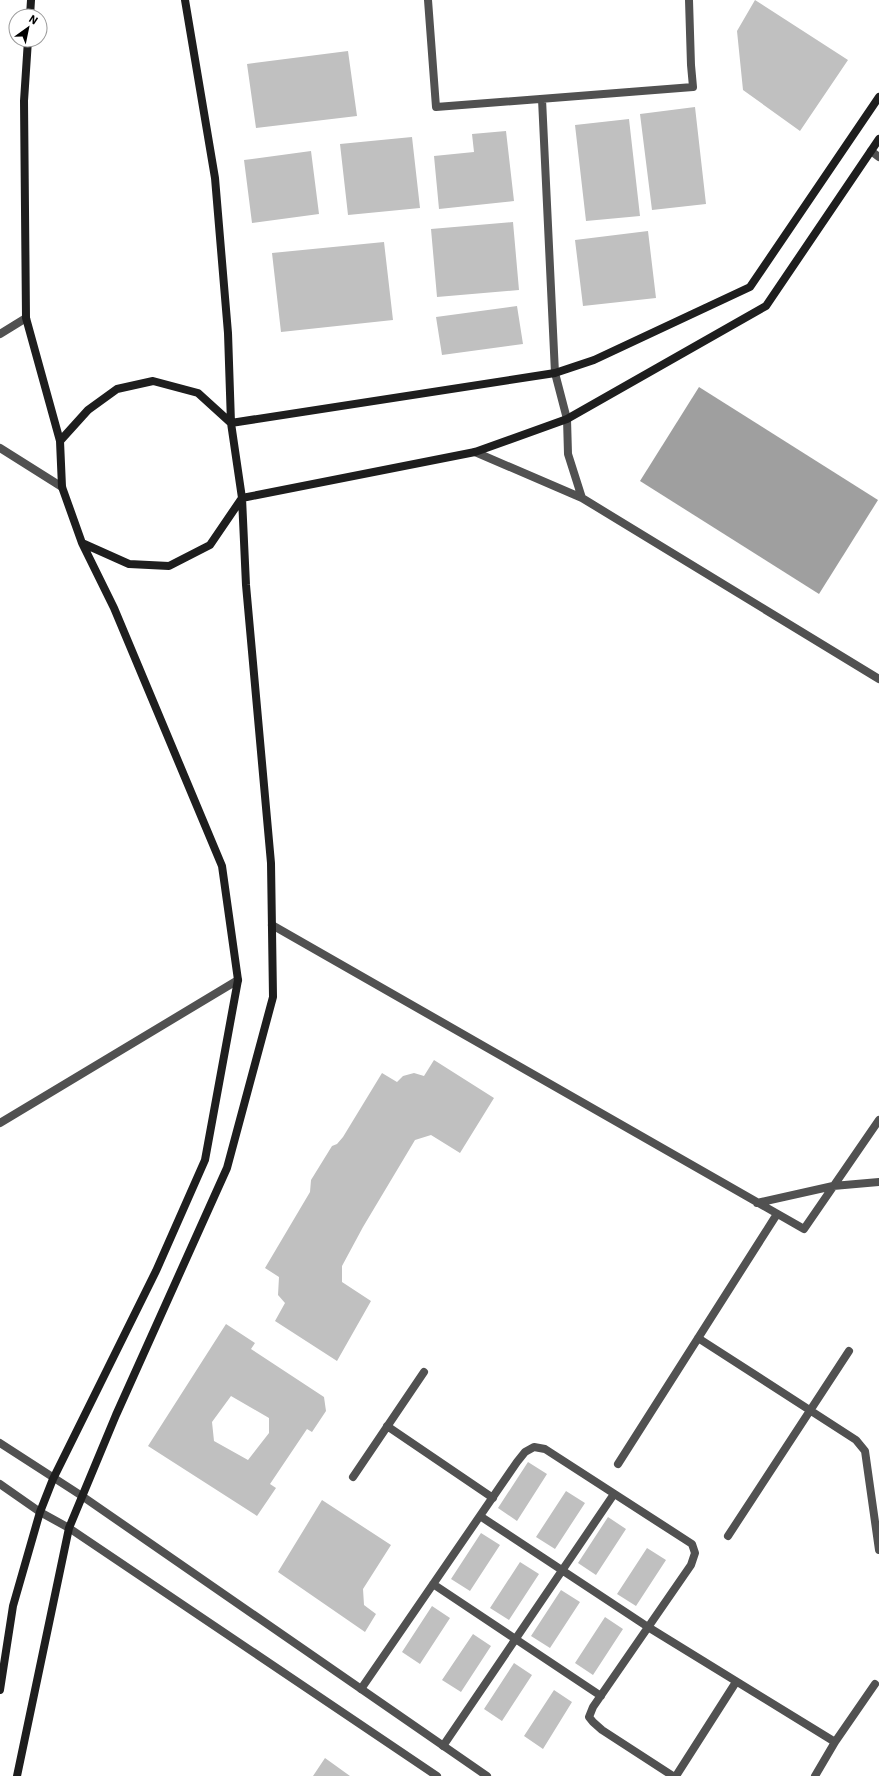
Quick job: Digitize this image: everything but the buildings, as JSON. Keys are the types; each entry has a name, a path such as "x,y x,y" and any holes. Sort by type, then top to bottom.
{"main road":[{"path":"17,1776 69,1528 116,1415 227,1168 273,997 271,863 246,585 242,498 232,423 228,334 215,178 185,0"},
{"path":"0,1690 12,1606 40,1512 53,1479 156,1271 205,1160 238,980 222,866 114,608 82,543 62,487 60,442 26,318 24,101 27,48"},
{"path":"232,423 555,373 594,360 750,287 879,97"},
{"path":"82,543 129,564 169,566 210,545 242,498 475,452 567,419 766,306 879,139"},
{"path":"60,442 88,410 117,389 153,381 198,393 232,423"}],"street":[{"path":"428,0 436,107 693,87 689,0"},
{"path":"542,99 555,373 567,419 568,454 582,498"},
{"path":"871,151 879,157"},
{"path":"0,334 26,318"},
{"path":"0,448 62,487"},
{"path":"475,452 582,498 879,679"},
{"path":"272,925 804,1229 879,1120"},
{"path":"0,1123 238,980"},
{"path":"757,1203 833,1186 879,1182"},
{"path":"618,1464 777,1214"},
{"path":"698,1338 856,1440 865,1451 879,1550"},
{"path":"728,1536 849,1351"},
{"path":"353,1477 424,1372"},
{"path":"387,1426 492,1498"},
{"path":"0,1443 53,1479 82,1496 487,1776"},
{"path":"361,1689 517,1462 525,1452 534,1447 545,1449 692,1544 695,1554 692,1565 593,1707 589,1716 593,1722 674,1776 736,1682"},
{"path":"0,1484 40,1512 69,1528 437,1776"},
{"path":"443,1746 614,1494"},
{"path":"480,1516 648,1627 835,1742"},
{"path":"434,1584 600,1696"},
{"path":"815,1776 835,1742 875,1684"}],"shaded area":[{"path":"699,387 878,500 819,594 640,481"}]}
